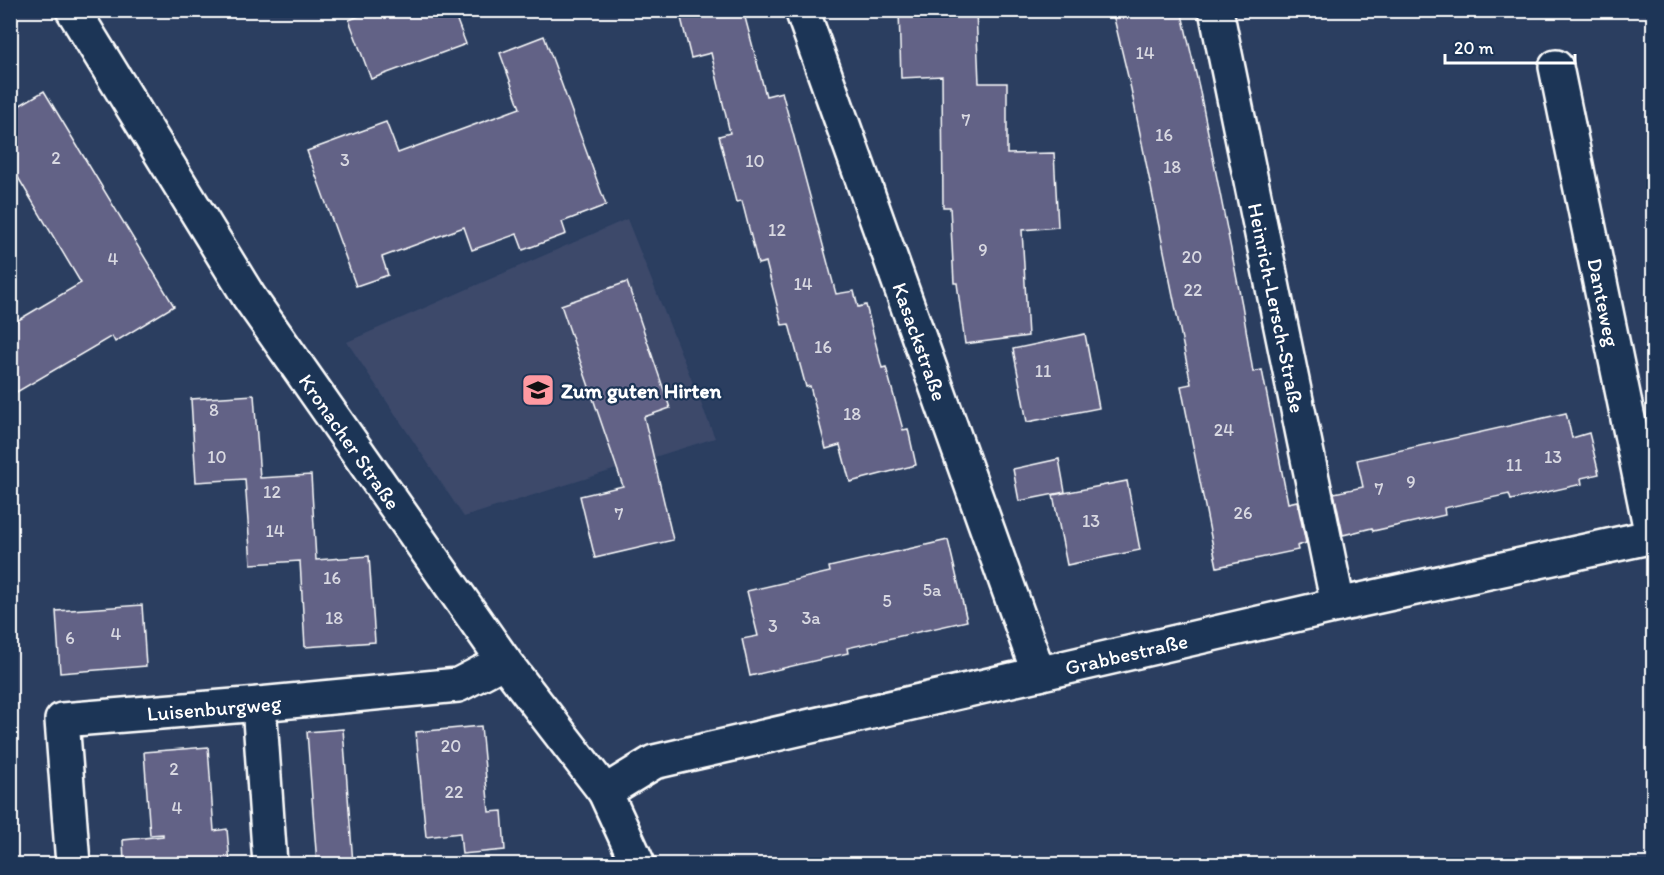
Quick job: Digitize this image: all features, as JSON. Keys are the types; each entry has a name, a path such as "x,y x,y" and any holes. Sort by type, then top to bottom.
{"street":[{"name":"Kronacher Straße","path":"74,10 249,297 504,661 605,792 638,864"},
{"name":"Kasackstraße","path":"802,10 1039,674"},
{"name":"Heinrich-Lersch-Straße","path":"1216,10 1338,605"},
{"name":"Danteweg","path":"1556,67 1653,536"},
{"name":"Grabbestraße","path":"605,792 654,762 1338,605 1653,536"},
{"name":"Luisenburgweg","path":"73,864 62,720 458,685 504,661"},
{"path":"259,704 270,864"}],"shaded area":[{"name":"Zum guten Hirten","path":"627,219 715,438 464,517 347,342"}],"building":[{"path":"375,10 453,10 466,44 371,79 349,20"},
{"path":"679,10 743,10 766,96 782,92 836,294 854,291 858,307 866,305 882,368 886,367 903,430 908,429 916,465 850,482 840,445 826,449 810,386 806,387 789,324 782,325 766,262 758,264 742,201 736,202 719,136 730,133 711,53 691,58"},
{"path":"899,10 976,10 979,83 1007,83 1007,154 1054,153 1058,227 1022,230 1028,336 965,344 957,283 954,283 950,207 943,207 942,76 901,78"},
{"path":"1112,10 1181,10 1199,87 1253,372 1262,370 1288,503 1297,501 1306,543 1297,546 1298,550 1217,567 1181,386 1191,384 1131,89"},
{"path":"544,36 606,205 562,222 566,234 523,250 517,234 472,250 464,227 382,257 388,275 356,286 307,151 386,122 398,153 520,108 500,53"},
{"path":"44,91 174,306 115,342 112,336 10,396 10,325 81,283 10,164 10,111"},
{"path":"627,282 670,408 644,417 673,540 595,558 580,496 623,486 561,305"},
{"path":"1085,334 1099,408 1027,422 1013,349"},
{"path":"254,395 260,478 311,475 316,560 369,556 375,642 305,647 300,561 251,564 245,479 196,482 191,399"},
{"path":"1566,413 1572,438 1589,433 1599,474 1581,478 1582,484 1511,500 1509,494 1444,508 1445,515 1373,531 1372,528 1343,535 1334,493 1363,487 1357,460"},
{"path":"1059,459 1065,492 1019,501 1013,469"},
{"path":"1127,481 1140,550 1067,565 1053,495"},
{"path":"948,540 967,621 847,648 848,653 750,676 742,639 758,636 747,591 830,572 829,567"},
{"path":"142,605 146,666 60,673 56,611"},
{"path":"481,726 489,812 502,811 505,850 462,854 460,833 426,837 416,732"},
{"path":"343,729 353,864 317,864 307,732"},
{"path":"208,747 214,831 227,829 230,864 124,864 123,840 163,836 163,834 150,835 144,752"}],"place":[{"name":"Zum guten Hirten","path":"538,390"}]}
